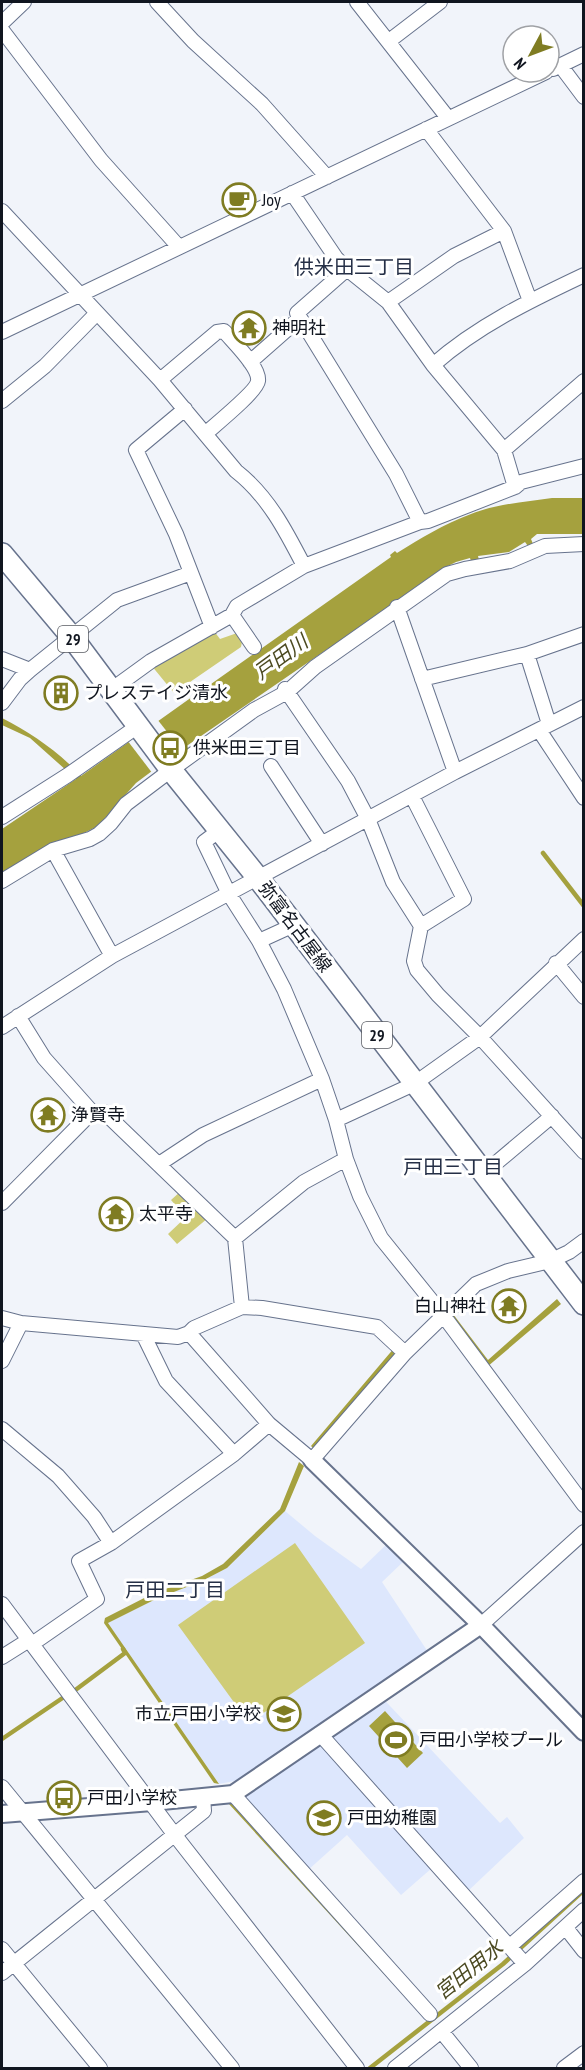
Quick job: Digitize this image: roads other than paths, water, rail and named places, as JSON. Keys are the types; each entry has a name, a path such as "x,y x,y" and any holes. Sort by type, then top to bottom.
{"main road":[{"name":"弥富名古屋線","path":"2,554 71,636 170,768 258,878 584,1304"}],"street":[{"path":"2,23 24,2"},
{"path":"157,2 192,41 262,104 327,177"},
{"path":"357,2 448,118"},
{"path":"389,41 440,2"},
{"path":"2,30 101,160 179,247"},
{"path":"561,64 584,54"},
{"path":"561,78 584,98"},
{"path":"2,332 519,84"},
{"path":"426,129 504,231 530,301"},
{"path":"292,193 336,258 388,302 433,365 504,450 515,487"},
{"path":"2,214 160,380 276,514 304,566"},
{"path":"388,302 454,256 504,231"},
{"path":"347,269 297,313 396,474 420,522"},
{"path":"433,365 456,344 530,301 584,275"},
{"path":"2,401 45,366 96,313"},
{"path":"250,362 300,318"},
{"path":"160,380 217,332 224,332 250,362 258,383 205,434"},
{"path":"504,450 584,381"},
{"path":"185,409 136,450 176,534 212,627"},
{"path":"111,690 151,661 232,615 237,606 304,566 428,521 515,487 521,482 584,466"},
{"path":"2,881 53,850 99,834 126,804 170,768 286,690 397,607 447,574 465,568 510,561 545,546 584,544"},
{"path":"2,703 20,679 30,670 117,600 191,573"},
{"path":"397,607 455,772"},
{"path":"232,615 254,647"},
{"path":"422,679 527,654 584,634"},
{"path":"527,654 544,727 584,798"},
{"path":"2,659 30,670"},
{"path":"286,690 348,780 368,819 393,882 421,926 414,961 417,970 584,1152"},
{"path":"10,1022 112,956 455,772 584,707"},
{"path":"2,817 139,727"},
{"path":"271,766 322,844"},
{"path":"412,796 464,899 421,926"},
{"path":"220,831 204,842 230,894 259,941 284,989 322,1079 346,1159 360,1196 381,1238 443,1315 584,1505"},
{"path":"53,850 112,956"},
{"path":"259,941 294,925"},
{"path":"336,1120 414,1084 480,1037 584,939"},
{"path":"556,963 584,997"},
{"path":"2,1009 10,1022 92,1112"},
{"path":"159,1164 203,1135 322,1079"},
{"path":"2,1203 92,1112 104,1112 235,1238 242,1307"},
{"path":"483,1174 552,1116"},
{"path":"235,1238 304,1182 346,1159"},
{"path":"312,1460 405,1353 476,1284 508,1271 549,1261 569,1252 584,1241"},
{"path":"2,1318 21,1323 178,1337 242,1307 262,1308 377,1327 405,1353"},
{"path":"2,1361 21,1323"},
{"path":"189,1333 269,1424 312,1460 481,1625 584,1732"},
{"path":"143,1334 166,1381 234,1454"},
{"path":"2,1657 31,1642 98,1599 78,1561 111,1543 234,1454 269,1424"},
{"path":"2,1429 58,1476 94,1517 111,1543"},
{"path":"2,1814 233,1794 481,1625 584,1532"},
{"path":"2,1604 174,1834 357,2068"},
{"path":"320,1734 515,1954"},
{"path":"2,1787 232,2068"},
{"path":"233,1794 430,2014"},
{"path":"2,1973 204,1810 203,1797"},
{"path":"395,2068 442,2032 584,1881"},
{"path":"515,1954 566,1928 584,1910"},
{"path":"566,1928 584,1951"},
{"path":"2,1949 100,2068"},
{"path":"442,2032 471,2068"},
{"path":"564,2068 584,2053"}],"water":[{"name":"戸田川","path":"552,498 583,498 583,534 537,534 531,539 533,544 528,546 525,542 509,552 478,556 479,560 471,561 470,558 440,570 335,644 336,647 331,650 329,648 172,756 136,783 98,826 82,834 50,844 2,873 2,829 76,779 30,738 2,725 2,718 44,743 81,776 206,687 205,685 209,682 211,684 391,557 390,555 395,551 397,553 442,527 481,511"},
{"path":"557,1299 561,1304 487,1367 450,1316 453,1314 488,1360"},
{"path":"395,1347 398,1351 314,1449 311,1446"},
{"path":"299,1462 304,1466 285,1511 227,1568 108,1623 219,1784 214,1783 104,1623 105,1618 154,1593 202,1576 223,1564 280,1509"},
{"name":"戸田小学校プール","path":"385,1711 423,1753 407,1768 369,1726"},
{"path":"229,1804 232,1804 429,2019 426,2020"}],"waterway":[{"path":"543,853 584,906"},
{"path":"74,1691 125,1653 123,1649"},
{"path":"2,1739 64,1697"},
{"name":"宮田用水","path":"370,2068 503,1964 584,1890"}],"place":[{"name":"Joy","path":"239,200"},
{"name":"神明社","path":"249,328"},
{"name":"プレステイジ清水","path":"61,693"},
{"name":"供米田三丁目","path":"170,748"},
{"name":"浄賢寺","path":"48,1115"},
{"name":"太平寺","path":"116,1214"},
{"name":"白山神社","path":"509,1306"},
{"name":"市立戸田小学校","path":"284,1714"},
{"name":"戸田小学校プール","path":"396,1740"},
{"name":"戸田小学校","path":"64,1798"},
{"name":"戸田幼稚園","path":"324,1818"}],"district":[{"name":"供米田三丁目","path":"354,267"},
{"name":"戸田三丁目","path":"453,1167"},
{"name":"戸田二丁目","path":"175,1590"}]}
